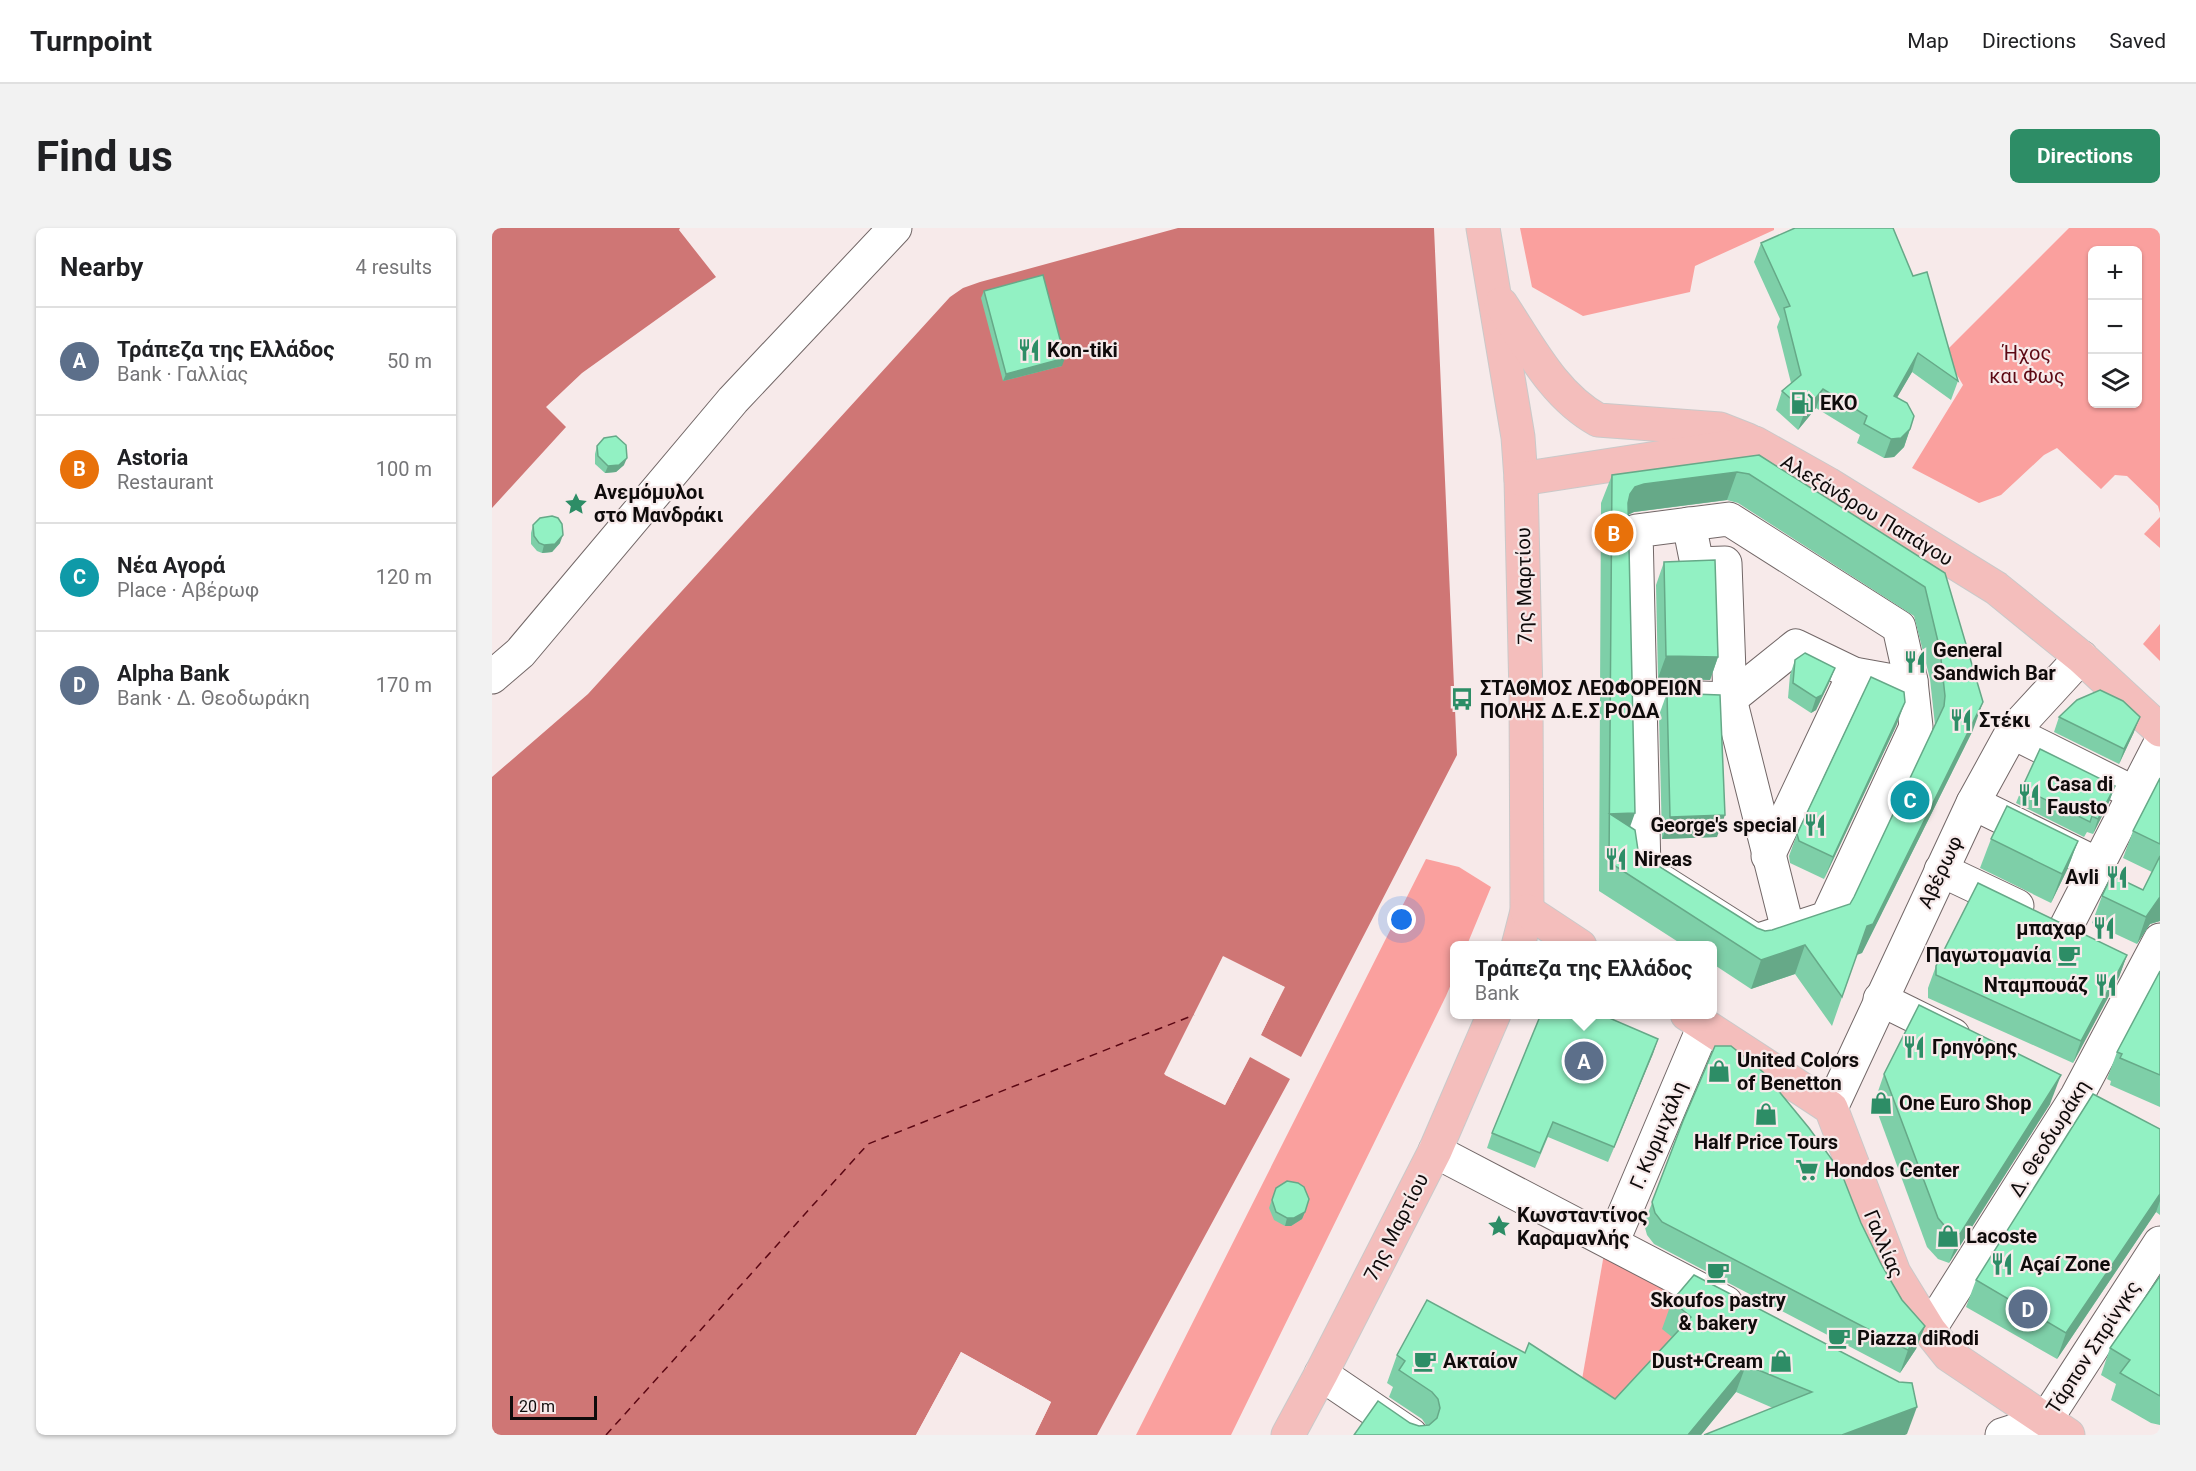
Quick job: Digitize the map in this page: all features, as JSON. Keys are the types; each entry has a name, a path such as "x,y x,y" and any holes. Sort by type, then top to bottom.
{"main road":[{"name":"7ης Μαρτίου","path":"1483,228 1518,437 1521,479 1526,696 1527,911 1519,941"},
{"name":"Αλεξάνδρου Παπάγου","path":"1496,297 1556,387 1582,411 1598,420 1720,429 1755,443 1828,484 1996,588 2081,657 2160,730"},
{"path":"1521,479 1755,443"},
{"path":"1527,911 1574,941"},
{"name":"7ης Μαρτίου","path":"1288,1435 1322,1374 1435,1151 1492,1019"},
{"path":"1695,1020 1831,1108"},
{"name":"Γαλλίας","path":"1831,1108 1894,1273 1929,1330 1949,1355 2052,1430"}],"street":[{"path":"492,677 520,653 733,400 895,228"},
{"path":"1729,519 1899,627 1908,682 1916,727 1827,918 1787,927 1756,941 1644,870 1645,696 1636,531 1690,530 1729,519"},
{"path":"1690,530 1697,564 1725,563 1730,699 1787,927"},
{"path":"1645,696 1730,699 1796,646 1854,674 1908,682"},
{"name":"Αβέρωφ","path":"1831,1108 1972,803 2012,732 2081,657"},
{"path":"1768,856 1854,674"},
{"path":"2012,732 2134,793"},
{"path":"2065,929 2160,744"},
{"path":"1972,803 2097,864"},
{"path":"1941,870 2145,969"},
{"name":"Δ. Θεοδωράκη","path":"1929,1330 2077,1096 2160,940"},
{"path":"1880,999 1984,1050"},
{"name":"Γ. Κυρμιχάλη","path":"1612,1243 1695,1020"},
{"path":"2046,1081 2108,1112"},
{"path":"1435,1151 1749,1315"},
{"name":"Τάρπον Σπρίνγκς","path":"2052,1430 2160,1243"},
{"path":"1322,1374 1411,1435"},
{"path":"2002,1435 2052,1430"}],"green space":[{"path":"1520,228 1774,228 1774,230 1695,266 1690,292 1583,316 1532,287"},
{"name":"Ήχος και Φως","path":"2069,228 2160,228 2160,513 2158,506 2127,476 2115,475 2101,489 2057,448 2044,455 2001,495 1979,503 1912,468 1963,385 1944,353"},
{"path":"2160,517 2160,548 2144,534"},
{"path":"2160,624 2160,661 2143,644"},
{"path":"1426,859 1459,867 1491,887 1469,941 1450,941 1450,987 1446,996 1231,1435 1136,1435"},
{"path":"1604,1254 1688,1298 1681,1344 1605,1426 1577,1408"}],"shaded area":[{"path":"492,228 680,228 679,230 716,277 582,373 546,407 566,427 492,508"},
{"path":"1178,228 1434,228 1457,755 1301,1057 1261,1035 1284,987 1223,957 1165,1075 1225,1105 1250,1057 1290,1079 1097,1435 1035,1435 1051,1402 961,1352 916,1435 492,1435 492,777 588,694 950,297 963,288 980,282"}],"pier":[{"path":"1223,956 1285,987 1259,1038 1258,1034 1280,988 1225,960 1168,1073 1224,1101 1247,1056 1251,1054 1225,1105 1164,1074"},
{"path":"961,1352 1051,1402 1035,1435 1032,1435 1047,1403 962,1356 920,1435 916,1435"}],"building":[{"path":"1795,228 1893,228 1913,276 1927,272 1958,381 1918,353 1894,396 1907,403 1914,416 1910,429 1901,438 1891,439 1864,424 1867,416 1823,389 1805,411 1782,391 1801,375 1784,308 1790,306 1761,243"},
{"path":"1043,275 1065,358 1006,374 984,291"},
{"path":"616,436 626,445 627,458 619,465 608,466 598,456 597,446 604,438"},
{"path":"1759,455 1945,573 1983,702 1873,924 1867,926 1842,997 1805,945 1761,960 1609,862 1612,475","holes":["1737,472 1749,474 1925,587 1940,650 1945,696 1944,706 1850,904 1765,931 1644,857 1638,850 1635,830 1610,814 1635,813 1628,503 1630,494 1635,487 1644,484"]},
{"path":"552,516 558,518 562,524 563,535 555,544 544,545 539,543 534,536 533,525 540,518"},
{"path":"1715,560 1718,657 1666,656 1664,562"},
{"path":"1805,653 1835,668 1822,695 1816,698 1793,683 1795,660"},
{"path":"1871,677 1904,692 1905,702 1833,857 1799,841 1797,834"},
{"path":"2100,690 2123,701 2140,717 2124,749 2059,717 2077,700"},
{"path":"1667,693 1720,695 1725,815 1670,817"},
{"path":"2040,749 2115,786 2098,819 2092,816 2090,822 2022,788"},
{"path":"2160,778 2160,844 2133,831"},
{"path":"2007,806 2078,841 2062,874 1991,839"},
{"path":"2160,856 2160,897 2146,917 2102,896 2112,875 2143,890"},
{"path":"1978,883 2127,955 2081,1041 1936,975 1936,966"},
{"path":"2160,971 2160,1075 2120,1058 2122,1054 2117,1052"},
{"path":"1919,1005 2061,1075 1960,1234 1949,1231 1938,1218 1884,1074"},
{"path":"1539,1019 1612,1019 1658,1039 1614,1147 1553,1122 1540,1153 1492,1133"},
{"path":"1715,1046 1731,1046 1763,1072 1809,1128 1841,1172 1861,1223 1881,1264 1902,1300 1925,1326 1908,1350 1662,1222 1655,1213 1652,1202"},
{"path":"2093,1094 2160,1129 2160,1194 2066,1333 1976,1280"},
{"path":"1287,1181 1304,1187 1309,1199 1305,1212 1294,1218 1287,1218 1276,1212 1272,1200 1276,1188"},
{"path":"1694,1275 1899,1382 1912,1383 1917,1407 1842,1435 1704,1435 1812,1392 1746,1365 1688,1435 1354,1435 1378,1401 1410,1423 1419,1426 1429,1425 1437,1418 1440,1408 1438,1399 1432,1392 1399,1370 1405,1361 1397,1355 1427,1300 1525,1353 1529,1343 1615,1399 1691,1317 1672,1301"},
{"path":"2160,1276 2160,1396 2120,1373 2130,1360 2110,1348"}],"ferry route":[{"path":"606,1435 868,1144 1194,1015"}],"place":[{"name":"Kon-tiki","path":"1029,350"},
{"name":"EKO","path":"1802,403"},
{"name":"Ανεμόμυλοι στο Μανδράκι","path":"576,504"},
{"name":"Astoria","path":"1614,533"},
{"name":"General Sandwich Bar","path":"1915,662"},
{"name":"ΣΤΑΘΜΟΣ ΛΕΩΦΟΡΕΙΩΝ ΠΟΛΗΣ Δ.Ε.Σ ΡΟΔΑ","path":"1462,699"},
{"name":"Στέκι","path":"1961,720"},
{"name":"Casa di Fausto","path":"2029,795"},
{"name":"Νέα Αγορά","path":"1910,800"},
{"name":"George's special","path":"1815,825"},
{"name":"Nireas","path":"1616,859"},
{"name":"Avli","path":"2117,877"},
{"name":"μπαχαρ","path":"2104,928"},
{"name":"Παγωτομανία","path":"2069,955"},
{"name":"Νταμπουάζ","path":"2106,985"},
{"name":"Γρηγόρης","path":"1914,1047"},
{"name":"Τράπεζα της Ελλάδος","path":"1584,1061"},
{"name":"United Colors of Benetton","path":"1719,1071"},
{"name":"One Euro Shop","path":"1881,1103"},
{"name":"Half Price Tours","path":"1766,1114"},
{"name":"Hondos Center","path":"1807,1170"},
{"name":"Κωνσταντίνος Καραμανλής","path":"1499,1226"},
{"name":"Lacoste","path":"1948,1236"},
{"name":"Açaí Zone","path":"2002,1264"},
{"name":"Skoufos pastry & bakery","path":"1718,1272"},
{"name":"Alpha Bank","path":"2028,1309"},
{"name":"Piazza diRodi","path":"1839,1338"},
{"name":"Ακταίον","path":"1425,1361"},
{"name":"Dust+Cream","path":"1781,1361"}]}
